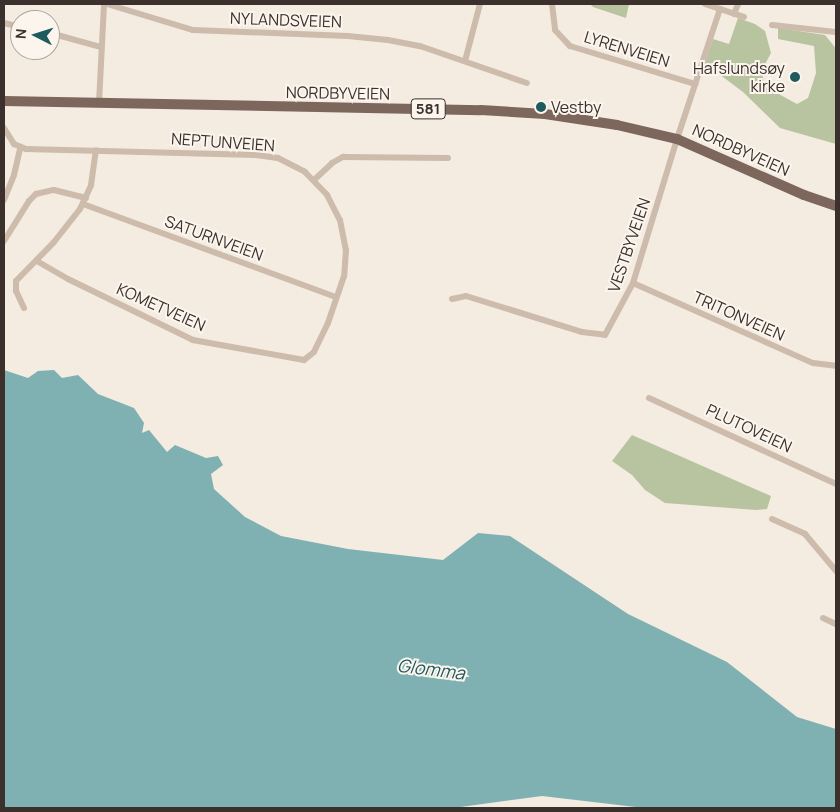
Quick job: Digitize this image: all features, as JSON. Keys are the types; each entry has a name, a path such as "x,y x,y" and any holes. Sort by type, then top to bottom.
{"main road":[{"name":"NORDBYVEIEN","path":"4,104 99,103 504,111 569,117 676,139 804,195 836,206"}],"street":[{"path":"99,103 105,4"},
{"name":"NYLANDSVEIEN","path":"105,4 193,30 378,39 420,46 527,83"},
{"path":"465,61 480,4"},
{"name":"LYRENVEIEN","path":"552,4 555,30 570,46 694,84"},
{"path":"706,4 744,17"},
{"path":"734,14 738,4"},
{"name":"VESTBYVEIEN","path":"452,299 466,296 582,332 605,335 633,283 676,139 720,9"},
{"path":"772,25 836,32"},
{"path":"60,37 101,47"},
{"path":"4,128 9,138 20,148 14,176 4,200"},
{"name":"NEPTUNVEIEN","path":"20,148 263,155 293,165 314,180 334,206 344,235 346,263 325,331 311,357"},
{"path":"24,308 15,285 17,279 70,223 85,201 93,174 96,150"},
{"path":"314,180 332,163 343,157 448,158"},
{"name":"SATURNVEIEN","path":"4,240 28,201 36,194 54,190 336,297"},
{"name":"KOMETVEIEN","path":"36,261 68,279 194,340 301,360 311,357"},
{"name":"TRITONVEIEN","path":"633,283 812,363 836,366"},
{"name":"PLUTOVEIEN","path":"650,398 836,484"},
{"path":"772,519 805,534 836,571"},
{"path":"824,618 836,624"}],"green space":[{"path":"590,4 629,4 626,18 593,7"},
{"path":"738,18 755,24 765,31 771,53 762,70 764,86 797,104 808,98 816,73 814,46 778,39 778,28 825,35 834,46 836,49 836,144 780,128 743,92 719,74 703,69 713,39 729,44"},
{"path":"632,435 771,496 767,509 756,510 665,503 645,490 632,475 612,461"}],"water":[{"name":"Glomma","path":"4,370 28,378 38,371 54,370 62,378 78,375 98,394 134,408 144,423 142,433 149,430 167,452 175,445 206,458 218,456 223,465 211,474 214,489 245,517 281,536 348,549 443,560 478,533 510,536 628,614 727,662 797,717 836,729 836,808 644,808 542,796 453,808 4,808"}],"place":[{"name":"Hafslundsøy kirke","path":"795,77"},
{"name":"Vestby","path":"541,107"}]}
